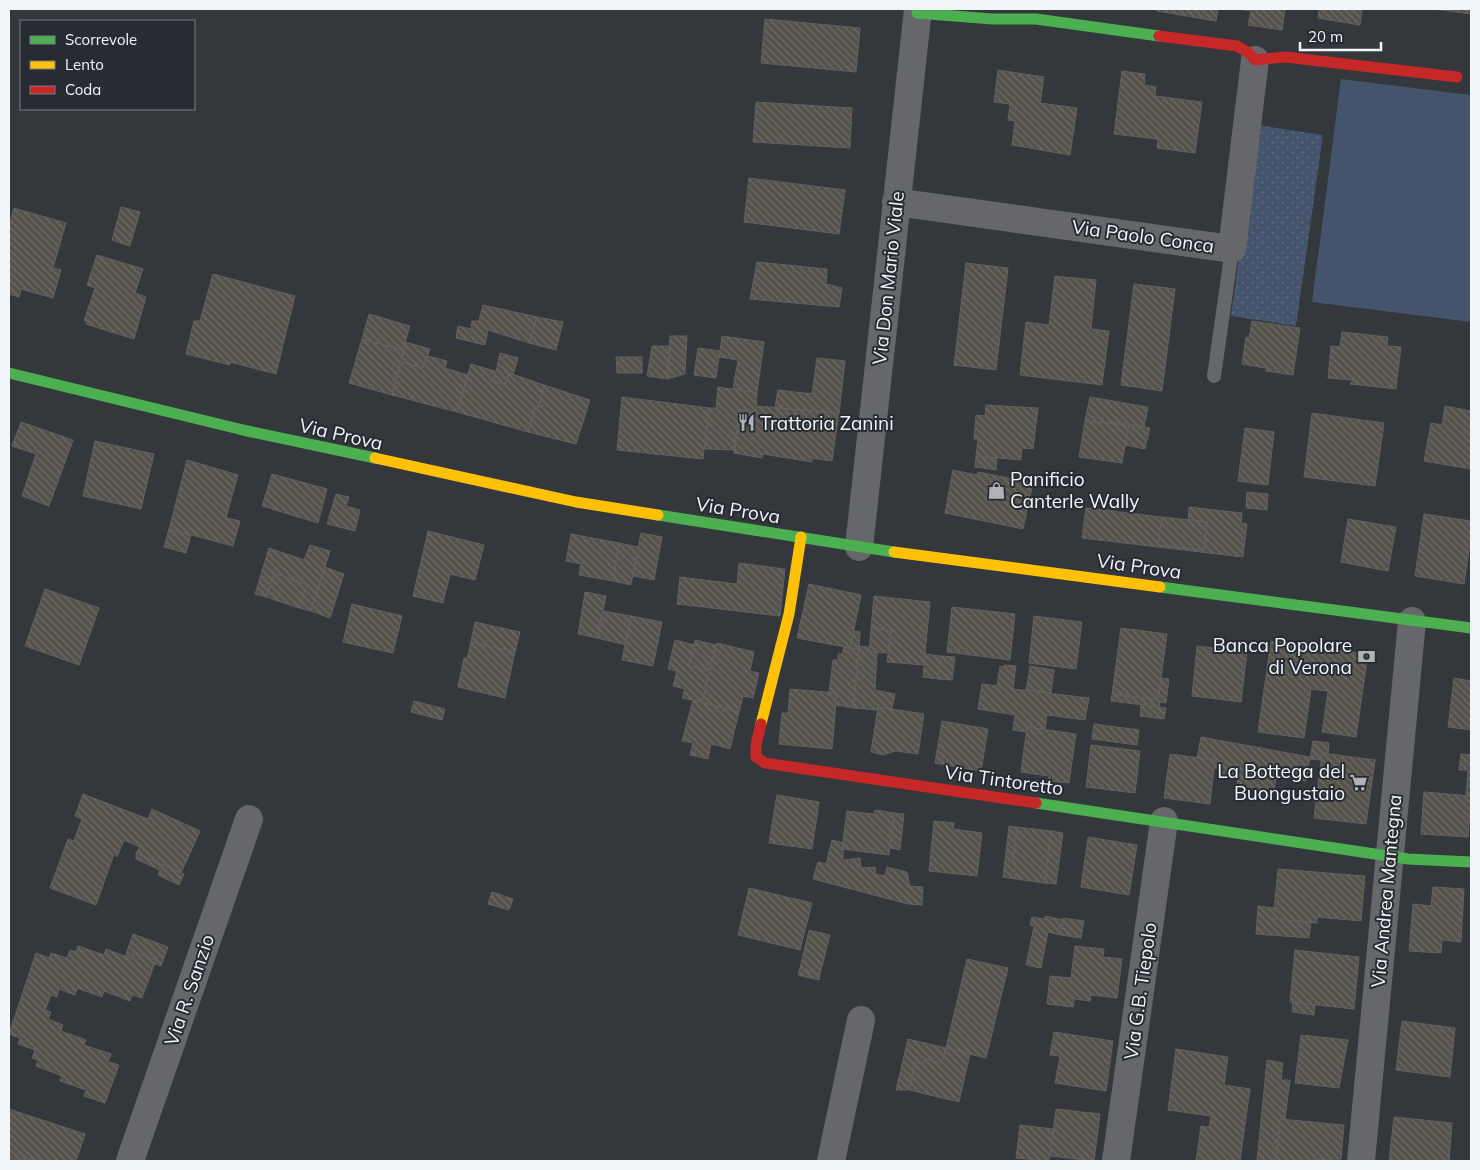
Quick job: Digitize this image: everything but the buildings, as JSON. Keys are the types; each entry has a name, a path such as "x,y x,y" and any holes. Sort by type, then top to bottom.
{"street":[{"path":"918,11 992,19 1036,19 1237,46 1256,60 1285,57 1457,77"},
{"name":"Via Don Mario Viale","path":"859,546 918,11"},
{"name":"Via Paolo Conca","path":"896,202 1232,249 1256,60"},
{"name":"Via Prova","path":"9,373 243,430 576,502 801,538 1471,628"},
{"name":"Via Tintoretto","path":"801,538 789,614 756,745 756,757 765,763 1164,821 1388,856 1471,862"},
{"name":"Via Andrea Mantegna","path":"1361,1161 1388,856 1412,621"},
{"name":"Via R. Sanzio","path":"130,1161 249,820"},
{"name":"Via G.B. Tiepolo","path":"1116,1161 1164,821"},
{"path":"831,1161 861,1020"}],"lane":[{"path":"1214,376 1232,249"}],"shaded area":[{"path":"1341,79 1471,95 1471,322 1312,302"},
{"path":"1257,125 1323,135 1296,326 1231,316"}],"traffic: fast":[{"path":"917,13 992,19 1036,19 1159,36"},
{"path":"9,373 243,430 375,458"},
{"path":"658,515 894,552"},
{"path":"1160,587 1471,628"},
{"path":"1036,803 1408,859 1471,862"}],"traffic: slow":[{"path":"375,458 576,502 658,515"},
{"path":"761,724 789,614 801,537"},
{"path":"894,552 1160,587"}],"traffic: jam":[{"path":"1159,36 1237,46 1249,53 1255,60 1285,57 1457,77"},
{"path":"761,724 756,745 756,757 765,763 1036,803"}],"place":[{"name":"Trattoria Zanini","path":"746,423"},
{"name":"Panificio Canterle Wally","path":"996,490"},
{"name":"Banca Popolare di Verona","path":"1366,656"},
{"name":"La Bottega del Buongustaio","path":"1359,782"}]}
